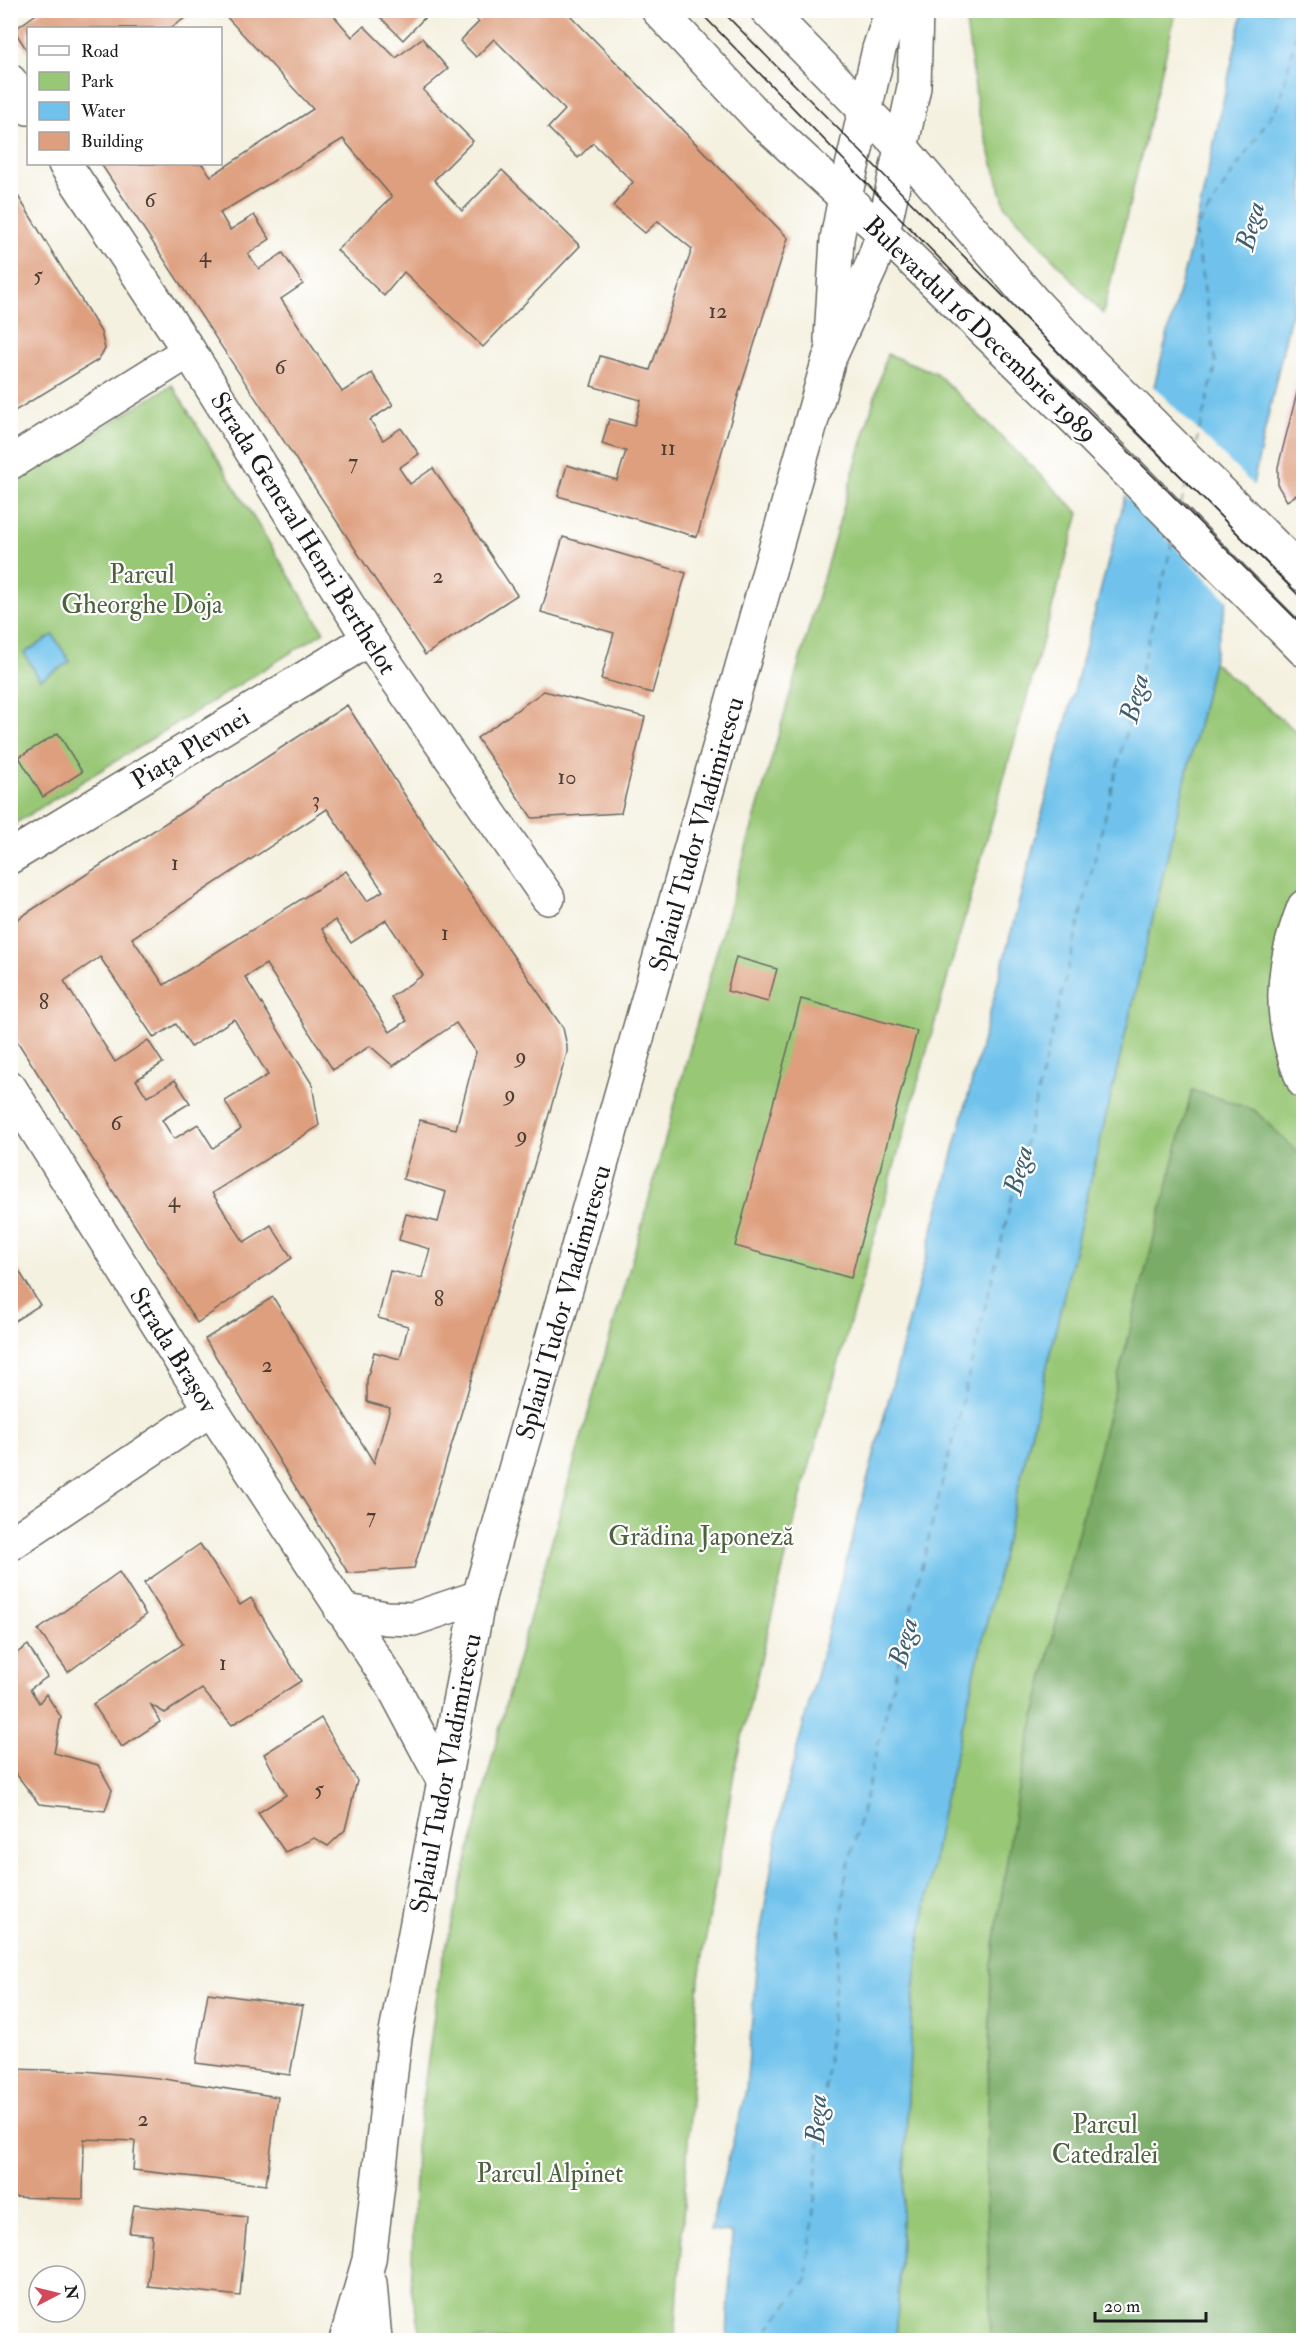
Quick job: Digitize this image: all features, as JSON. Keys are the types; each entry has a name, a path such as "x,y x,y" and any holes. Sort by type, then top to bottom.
{"main road":[{"name":"Bulevardul 16 Decembrie 1989","path":"658,10 760,119 883,233 1077,421 1298,644"},
{"name":"Bulevardul 16 Decembrie 1989","path":"767,10 902,148 1024,291 1094,366 1304,575"},
{"name":"Splaiul Tudor Vladimirescu","path":"829,359 837,239 879,49 892,10"},
{"name":"Splaiul Tudor Vladimirescu","path":"346,2340 369,2260 395,2038 479,1597 829,359 871,267 883,233 914,87 916,10"},
{"path":"10,81 27,106"},
{"name":"Strada General Henri Berthelot","path":"66,165 189,351 369,639 548,898"},
{"path":"10,463 189,351"},
{"name":"Piața Plevnei","path":"10,857 369,639"},
{"path":"1304,907 1294,931 1285,975 1284,1002 1286,1028 1292,1056 1304,1082"},
{"name":"Strada Brașov","path":"10,1088 212,1409 394,1688 443,1780"},
{"path":"10,1544 212,1409"},
{"path":"341,1610 386,1618 413,1619 479,1597"},
{"name":"Splaiul Tudor Vladimirescu","path":"369,2260 375,2340"}],"shaded area":[{"path":"1303,348 1303,509 1280,500 1275,489 1275,466"}],"green space":[{"path":"968,11 1176,11 1103,314 1005,206 978,111 966,22"},
{"name":"Parcul Alpinet","path":"887,354 936,373 1079,513 799,1503 736,1762 699,1978 675,2340 420,2340 420,2329 411,2289 416,2146 440,1972 507,1698"},
{"name":"Parcul Gheorghe Doja","path":"172,385 324,632 11,826 11,484"},
{"name":"Parcul Catedralei","path":"1213,662 1303,737 1303,2340 896,2340 912,2010 919,1947 941,1816"},
{"name":"Parcul Catedralei","path":"1192,1090 1254,1110 1303,1157 1303,2340 991,2340 986,2193 991,1965 1017,1794 1069,1567"}],"water":[{"name":"Bega","path":"1243,11 1303,11 1303,260 1213,662 941,1816 919,1947 912,2010 896,2340 727,2340 732,2233 710,2231 746,2090 758,1946 783,1802 1195,230"},
{"path":"53,635 70,662 40,680 24,653"}],"pier":[{"path":"1151,384 1256,488 1230,603 1123,493"}],"building":[{"path":"42,10 197,10 172,27 27,27 27,50 14,30"},
{"path":"220,10 329,10 352,37 364,26 396,58 422,38 448,69 423,90 473,141 434,180 462,211 502,170 580,246 483,347 404,272 384,296 337,250 392,197 343,139 220,213 230,230 254,215 270,239 248,254 259,269 283,253 303,284 281,299 342,392 372,373 393,405 370,420 383,440 401,428 419,454 399,468 410,484 433,468 517,595 425,655 102,165 203,165 211,176 313,109"},
{"path":"381,10 432,10 403,40 377,14"},
{"path":"468,10 565,10 788,238 738,396 697,537 558,496 567,465 617,480 626,451 602,444 609,419 634,426 641,400 591,386 600,356 650,370 692,249 658,221 645,233 613,206 633,182 593,143 578,158 548,128 565,110 494,39 476,57 460,41 479,22"},
{"path":"1091,10 1126,10 1125,17"},
{"path":"10,183 101,332 105,349 98,360 10,414"},
{"path":"1303,369 1304,490 1287,501 1278,486 1278,467"},
{"path":"563,537 686,573 652,693 601,679 614,633 541,612"},
{"path":"544,691 645,717 621,813 532,818 477,738"},
{"path":"347,705 442,853 563,1028 567,1053 414,1568 348,1573 205,1339 273,1297 374,1463 390,1408 367,1402 367,1380 374,1352 400,1359 408,1326 378,1318 390,1271 422,1278 430,1249 399,1240 406,1214 438,1222 446,1192 403,1179 420,1120 456,1129 476,1052 456,1023 393,1066 370,1046 333,1070 266,964 245,977 312,1084 319,1126 212,1193 244,1242 271,1225 292,1258 197,1323 10,1030 10,924","holes":["327,809 383,891 367,901 346,871 164,985 132,938","335,920 351,943 386,920 423,975 391,997 407,1021 390,1032 322,929","100,957 154,1038 176,1024 191,1047 234,1019 268,1075 225,1101 241,1129 213,1148 198,1124 174,1139 162,1120 190,1103 175,1080 147,1097 136,1080 163,1063 148,1040 115,1062 64,981"]},
{"path":"58,733 82,772 43,797 19,757"},
{"path":"736,957 777,969 768,1002 727,991"},
{"path":"801,999 917,1031 851,1278 735,1246"},
{"path":"10,1256 40,1305 10,1324"},
{"path":"200,1544 240,1605 251,1598 301,1681 232,1725 202,1689 165,1713 151,1705 160,1722 122,1747 93,1704 183,1644 144,1583"},
{"path":"119,1572 146,1615 68,1672 38,1630"},
{"path":"28,1645 47,1677 30,1689 39,1703 46,1694 61,1717 54,1753 98,1765 112,1790 105,1811 39,1804 10,1766 10,1658"},
{"path":"321,1718 357,1781 345,1830 328,1846 314,1838 285,1852 258,1813 286,1795 264,1754"},
{"path":"208,1993 303,2006 290,2075 196,2063"},
{"path":"10,2069 84,2071 158,2078 278,2097 266,2185 133,2170 135,2141 84,2139 83,2199 10,2197"},
{"path":"134,2205 247,2217 240,2296 148,2286 152,2235 129,2233"}],"ferry route":[{"path":"1196,444 1216,365 1195,230 1280,102 1302,10"},
{"path":"1181,505 1187,480"},
{"path":"760,2340 807,2279 845,1880 1173,539"}],"tram line":[{"path":"698,10 1082,405 1304,627"},
{"path":"721,10 1304,601"}],"park label":[{"name":"Grădina Japoneză","path":"701,1536"}]}
